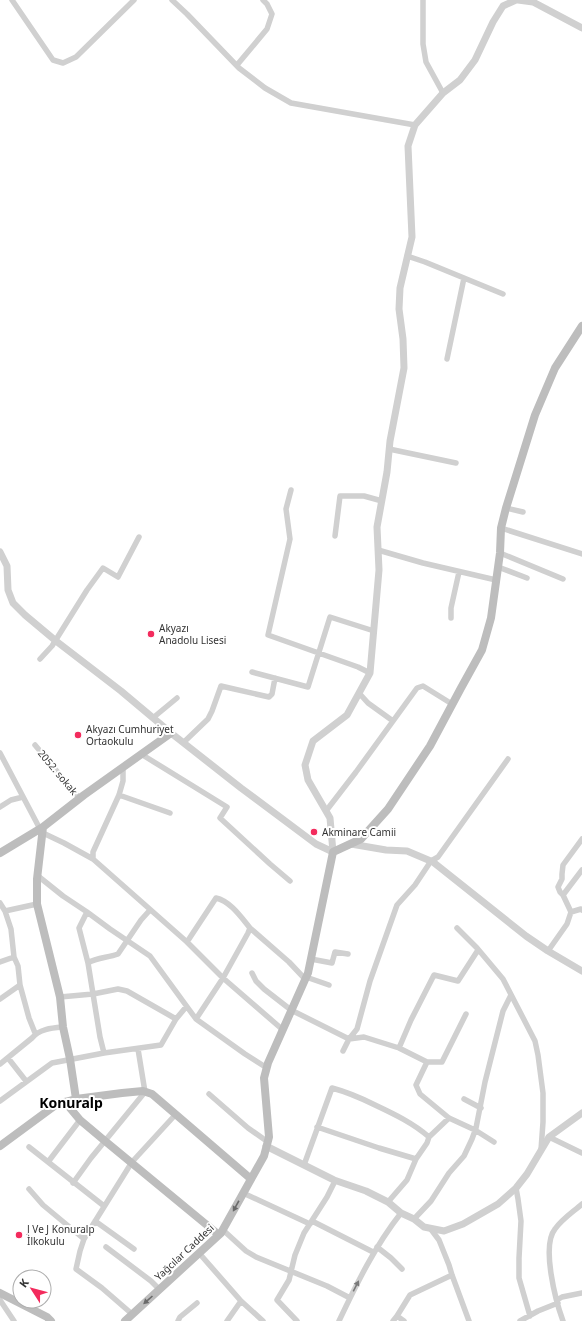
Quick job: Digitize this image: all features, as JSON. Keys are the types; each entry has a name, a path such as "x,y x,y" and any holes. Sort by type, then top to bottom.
{"main road":[{"path":"267,1144 269,1137 264,1078 306,978 333,852 361,839 388,809 430,746 482,650 491,618 500,553 501,528 506,508 535,416 555,368 582,326"},
{"path":"0,853 42,830 80,799 171,733"},
{"path":"42,830 37,904 60,997 63,1026 76,1099"},
{"path":"0,1146 57,1104 76,1099 122,1093 145,1092 152,1094 251,1179"},
{"path":"65,1102 80,1120 105,1141 221,1232"},
{"name":"Yağcılar Caddesi","path":"128,1319 221,1232 264,1156 267,1144"},
{"path":"0,1293 47,1317 51,1321"}],"street":[{"path":"12,0 53,60 63,63 76,57 134,0"},
{"path":"172,0 237,65 265,88 291,103 415,125"},
{"path":"237,65 268,28 272,14 267,4 263,0"},
{"path":"423,0 426,62 443,93"},
{"path":"333,852 330,818 308,780 305,765 313,741 347,715 370,672 378,570 377,527 387,472 389,449 404,368 403,339 398,308 400,288 412,237 408,146 415,125 443,93 460,80 474,60 493,22 504,6 517,0 533,2 582,28"},
{"path":"407,256 502,294"},
{"path":"447,359 464,278"},
{"path":"389,449 456,463"},
{"path":"291,490 286,510 290,539 268,635 370,672"},
{"path":"335,536 340,496 364,496 382,501"},
{"path":"506,508 523,512"},
{"path":"501,528 582,554"},
{"path":"40,659 56,641 102,568 118,577 139,537"},
{"path":"378,550 423,563 496,580"},
{"path":"0,552 7,566 8,590 13,603 25,615 241,788 316,844 333,852"},
{"path":"500,553 563,579"},
{"path":"498,567 527,578"},
{"path":"451,618 451,608 459,572"},
{"path":"252,672 308,688 330,617 374,631"},
{"path":"184,742 208,718 221,686 269,697 272,694 275,678"},
{"path":"326,811 417,688 423,686 452,704"},
{"path":"359,693 368,703 393,721"},
{"path":"154,717 177,698"},
{"name":"2052. sokak","path":"35,745 80,799"},
{"path":"0,753 42,830 93,859 283,1030"},
{"path":"141,754 227,807 220,818 290,881"},
{"path":"343,1051 349,1039 357,1029 370,981 397,905 415,885 430,861 438,857 508,759"},
{"path":"93,859 93,852 119,795 123,781 123,767"},
{"path":"119,795 170,813"},
{"path":"0,807 11,800 23,797"},
{"path":"548,951 567,924 571,912 563,894 560,892 558,887 562,879 563,865 582,839"},
{"path":"351,844 407,852 430,861 526,936 582,971"},
{"path":"563,894 582,870"},
{"path":"38,876 63,896 150,956 196,1019 267,1068"},
{"path":"187,942 216,898 222,899 250,928 306,978 329,985"},
{"path":"0,903 5,911 11,929 14,957 18,966 20,985 29,1018 35,1033"},
{"path":"5,911 37,904"},
{"path":"571,912 580,909 582,910"},
{"path":"88,963 93,960 118,954 141,920 150,910"},
{"path":"87,912 79,928 88,963 104,1053"},
{"path":"196,1019 224,978 250,928"},
{"path":"457,928 503,979 535,1041 543,1093 544,1122 541,1150"},
{"path":"399,1048 411,1020 434,975 458,981 478,950"},
{"path":"311,959 332,963 335,952 348,954"},
{"path":"0,962 14,957"},
{"path":"252,973 256,981 264,989 292,1010 349,1039 364,1037 399,1048 427,1062 442,1062 466,1014"},
{"path":"0,999 20,985"},
{"path":"60,997 118,990 128,991 176,1019"},
{"path":"414,1219 431,1200 449,1173 464,1156 475,1130 481,1108 485,1082 504,1011 511,995"},
{"path":"0,1101 52,1063 104,1053 161,1045 176,1019 186,1007"},
{"path":"0,1064 32,1038 35,1033 63,1026"},
{"path":"73,1183 90,1158 145,1092 138,1048"},
{"path":"8,1058 26,1081"},
{"path":"427,1062 416,1085 420,1094 449,1118 475,1130 494,1142"},
{"path":"304,1165 332,1088 346,1091 395,1114 419,1128 429,1137"},
{"path":"209,1094 267,1144 335,1181 366,1191 388,1202 401,1214 414,1219 424,1227 444,1231 463,1224 498,1204 516,1188 527,1174 549,1137 582,1113"},
{"path":"464,1099 481,1108"},
{"path":"128,1319 102,1288 76,1269 80,1251 84,1239 132,1162 176,1114"},
{"path":"388,1202 407,1180 416,1159 427,1143 429,1137 449,1118"},
{"path":"48,1162 80,1120"},
{"path":"317,1127 416,1159"},
{"path":"549,1137 582,1153"},
{"path":"30,1147 73,1183 104,1206"},
{"path":"297,1321 277,1300 289,1280 295,1254 304,1233 335,1181"},
{"path":"516,1188 521,1221 519,1278 530,1316"},
{"path":"29,1189 43,1205 84,1239"},
{"path":"243,1193 375,1250 391,1258 402,1269"},
{"path":"564,1321 550,1267 549,1243 551,1234 555,1228 582,1204"},
{"path":"339,1321 375,1250 390,1227 401,1214"},
{"path":"95,1222 134,1249"},
{"path":"430,1228 439,1240 450,1265 452,1275 469,1321"},
{"path":"221,1232 256,1258 327,1286 350,1298"},
{"path":"106,1246 159,1289"},
{"path":"199,1253 241,1301 263,1321"},
{"path":"393,1321 398,1316 410,1295 452,1275"},
{"path":"520,1321 558,1302 562,1297 582,1293"},
{"path":"0,1300 14,1321"},
{"path":"227,1321 241,1301"},
{"path":"178,1321 180,1317 196,1303"},
{"path":"398,1316 404,1321"}],"place":[{"name":"Akyazı Anadolu Lisesi","path":"151,634"},
{"name":"Akyazı Cumhuriyet Ortaokulu","path":"78,735"},
{"name":"Akminare Camii","path":"314,832"},
{"name":"J Ve J Konuralp İlkokulu","path":"19,1235"}],"district":[{"name":"Konuralp","path":"71,1102"}]}
